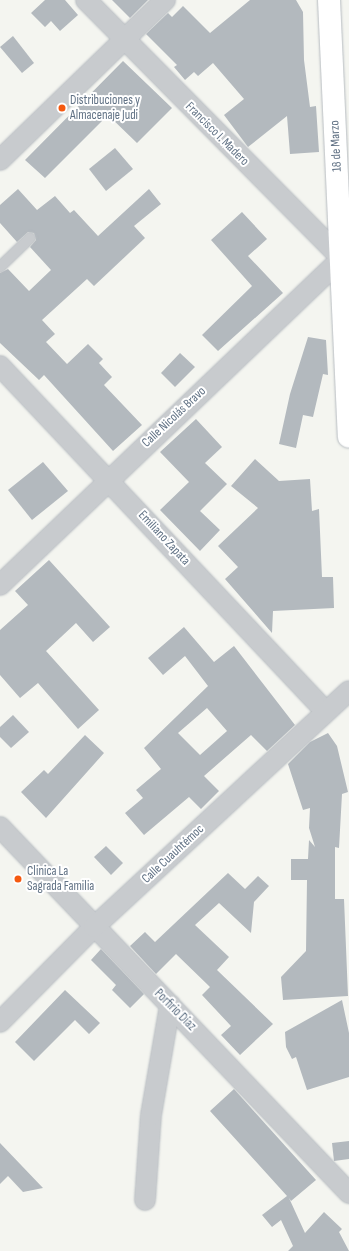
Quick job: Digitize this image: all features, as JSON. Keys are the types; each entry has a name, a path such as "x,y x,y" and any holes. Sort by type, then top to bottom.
{"main road":[{"name":"18 de Marzo","path":"329,0 346,259 349,437"}],"street":[{"name":"Francisco I. Madero","path":"86,0 124,41 346,259"},
{"path":"0,160 165,0"},
{"name":"Calle Nicolás Bravo","path":"0,585 109,479 346,259"},
{"name":"Emiliano Zapata","path":"0,366 109,479 326,712"},
{"name":"Calle Cuauhtémoc","path":"0,1022 94,927 349,691"},
{"name":"Porfirio Díaz","path":"0,827 349,1193"},
{"path":"145,1200 151,1115 170,1005"}],"lane":[{"path":"0,267 30,238"}],"building":[{"path":"45,0 65,0 78,15 60,31 51,21 45,27 31,13"},
{"path":"112,0 148,0 130,18"},
{"path":"250,0 296,0 303,12 304,60 310,107 316,106 319,152 290,154 287,116 248,147 224,115 244,99 213,63 198,76 194,72 185,80 174,67 177,65 146,34 168,13 172,17 183,6 210,33"},
{"path":"13,36 34,63 22,73 0,47"},
{"path":"123,61 172,108 137,143 108,115 45,178 25,160"},
{"path":"115,148 133,169 106,191 89,169"},
{"path":"18,189 37,210 55,196 70,213 74,210 98,236 149,189 161,204 134,226 145,238 94,286 87,279 42,320 55,334 46,342 67,364 88,344 103,359 99,363 112,377 104,385 142,425 113,451 44,375 39,380 0,343 0,273 8,269 29,291 51,270 30,247 36,240 34,233 28,232 17,242 0,223 0,205"},
{"path":"242,212 267,239 248,256 283,293 218,351 202,335 252,286 211,240"},
{"path":"308,337 326,340 328,375 323,374 313,417 303,415 296,448 279,444 290,394"},
{"path":"180,353 195,367 175,387 161,373"},
{"path":"196,419 222,447 205,463 227,484 200,511 220,530 200,551 160,510 189,482 160,452"},
{"path":"255,459 279,481 310,479 312,511 319,509 322,577 333,577 334,608 273,611 272,633 225,579 238,567 218,546 258,508 231,486"},
{"path":"43,462 68,491 32,520 8,490"},
{"path":"49,560 110,627 93,642 76,623 46,651 99,710 78,729 38,683 20,698 0,675 0,630 28,605 15,591"},
{"path":"184,627 214,662 234,646 295,725 267,751 251,735 204,776 219,791 201,809 189,797 144,835 125,813 143,798 136,790 161,769 144,748 208,686 185,656 163,675 148,658","holes":["207,708 227,731 200,755 178,733"]},
{"path":"13,715 29,732 11,748 0,737 0,727"},
{"path":"328,733 337,746 348,792 342,794 339,848 335,847 335,899 344,899 348,996 283,1000 281,977 306,951 307,880 291,880 291,859 308,859 309,840 315,847 309,828 310,808 303,810 288,764 310,742"},
{"path":"85,735 104,753 46,818 21,792 44,770 48,774"},
{"path":"106,846 123,863 111,875 94,857"},
{"path":"228,873 245,889 258,876 269,886 254,902 251,933 219,903 195,925 229,957 217,970 273,1024 240,1055 221,1035 231,1026 202,995 210,987 176,954 156,974 130,946 145,932 155,942"},
{"path":"101,949 144,994 130,1008 112,990 116,985 91,960"},
{"path":"65,990 100,1023 89,1034 75,1020 34,1061 15,1042"},
{"path":"342,1000 349,1033 349,1077 307,1090 296,1057 292,1059 286,1047 285,1032"},
{"path":"234,1089 316,1180 291,1201 289,1198 305,1233 324,1212 342,1229 339,1232 349,1251 288,1251 293,1246 281,1220 272,1227 262,1215 287,1196 210,1111"},
{"path":"349,1141 349,1159 334,1161 332,1143"},
{"path":"0,1143 43,1188 23,1192 8,1176 0,1184"}],"place":[{"name":"Distribuciones y Almacenaje Judi","path":"62,108"},
{"name":"Clinica La Sagrada Familia","path":"18,879"}]}
